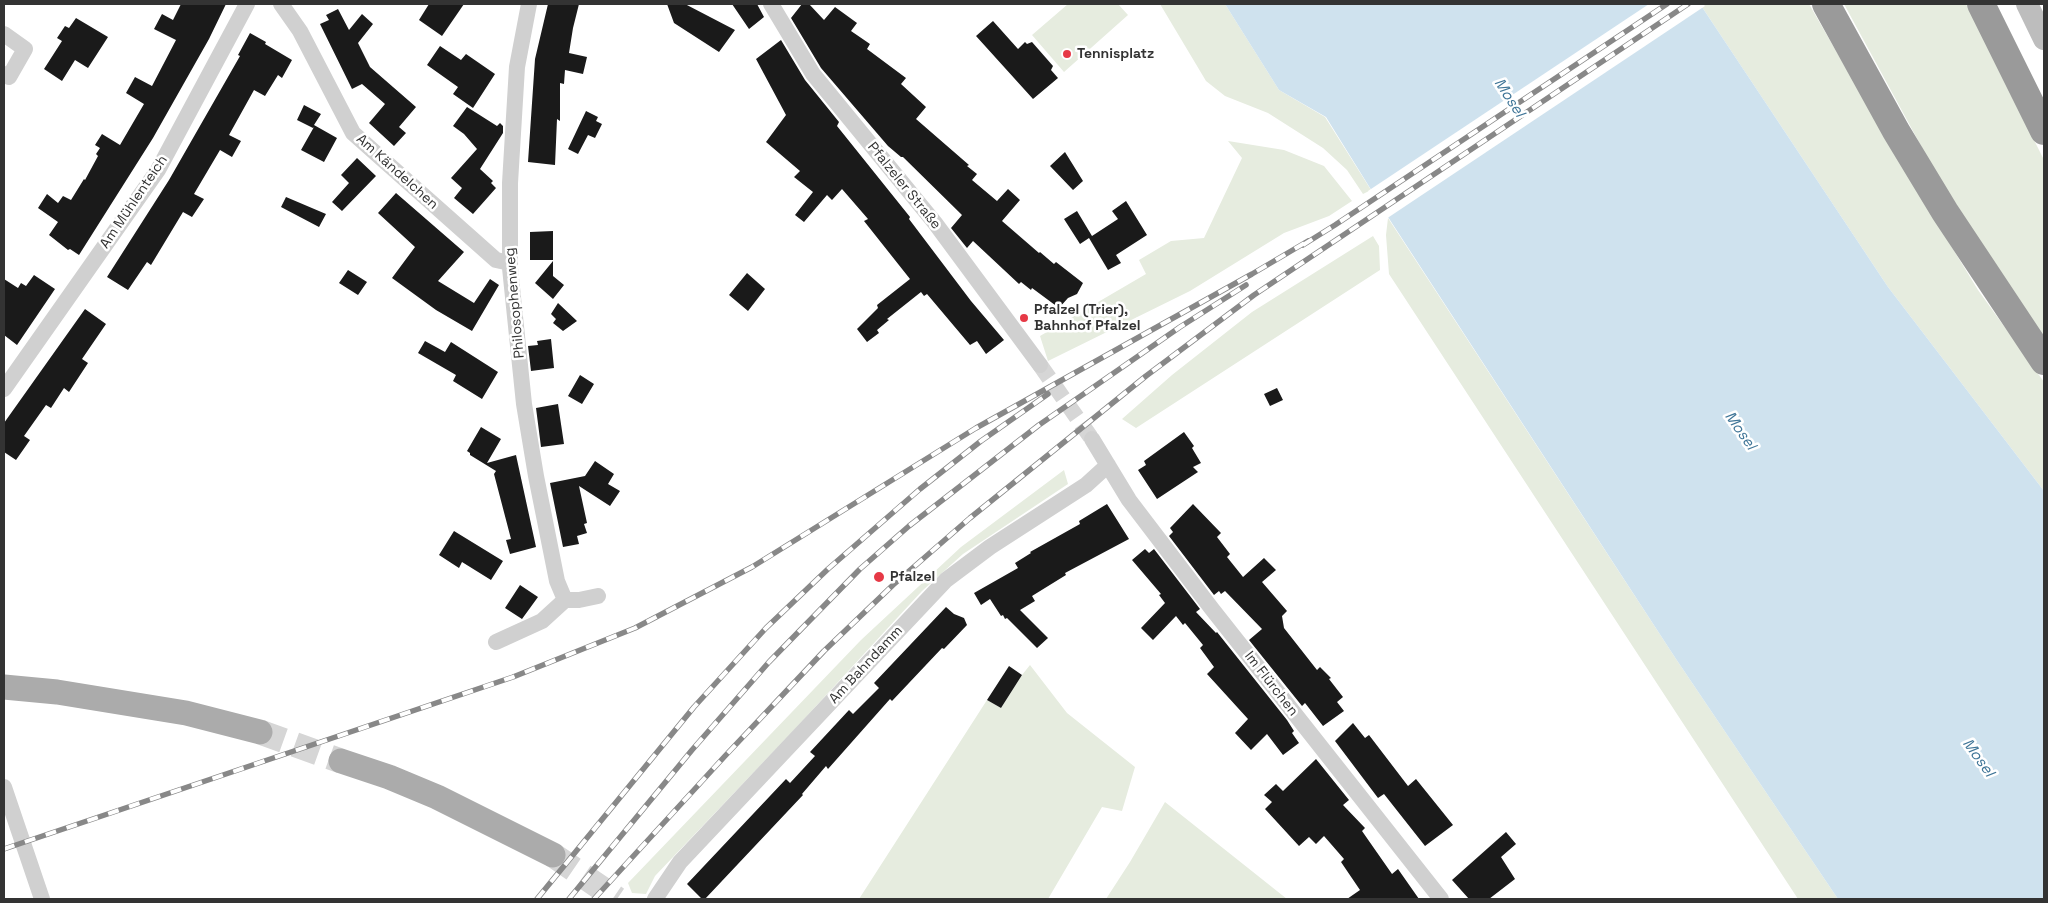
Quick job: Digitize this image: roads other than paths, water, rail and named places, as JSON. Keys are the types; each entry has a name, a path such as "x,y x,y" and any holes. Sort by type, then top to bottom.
{"highway":[{"path":"1826,4 1896,131 1945,212 2044,360"},
{"path":"1981,4 2044,131"}],"main road":[{"path":"2027,4 2044,39"},
{"path":"4,687 57,692 186,713 260,732"},
{"path":"341,761 389,777 437,797 552,855"}],"street":[{"name":"Am Mühlenteich","path":"4,389 158,170 247,4"},
{"name":"Am Kändelchen","path":"282,4 300,31 353,133 496,260 510,263"},
{"name":"Philosophenweg","path":"529,4 517,67 510,183 510,263 516,334 535,467 557,581 565,600"},
{"name":"Pfalzeler Straße","path":"771,4 813,74 935,224 1040,365"},
{"path":"4,34 25,49 9,77 4,74"},
{"path":"1092,438 1108,464"},
{"name":"Am Bahndamm","path":"654,899 680,862 946,580 990,547 1086,485 1108,464"},
{"name":"Im Flürchen","path":"1108,464 1129,500 1212,609 1441,899"},
{"path":"496,642 542,621 565,600 579,600 598,596"},
{"path":"4,788 42,899"}],"water":[{"name":"Mosel","path":"1225,4 1700,4 1888,287 2044,491 2044,899 1838,899 1676,659 1388,217 1326,117 1279,90"}],"tunnel":[{"path":"1040,365 1092,439"},
{"path":"260,732 341,761"},
{"path":"553,855 617,899"}],"railway":[{"path":"1303,245 1667,4"},
{"path":"594,899 824,651 893,585 970,518 1146,376 1254,295 1688,4"},
{"path":"4,849 513,677 635,628 752,567 976,428 1308,241"},
{"path":"569,899 692,750 769,662 860,569 909,526 1039,425 1180,327 1246,285"},
{"path":"537,899 694,707 766,628 828,569 920,489 981,441 1048,394"}],"place":[{"name":"Tennisplatz","path":"1067,54"},
{"name":"Pfalzel (Trier), Bahnhof Pfalzel","path":"1024,318"},
{"name":"Pfalzel","path":"879,577"}]}
